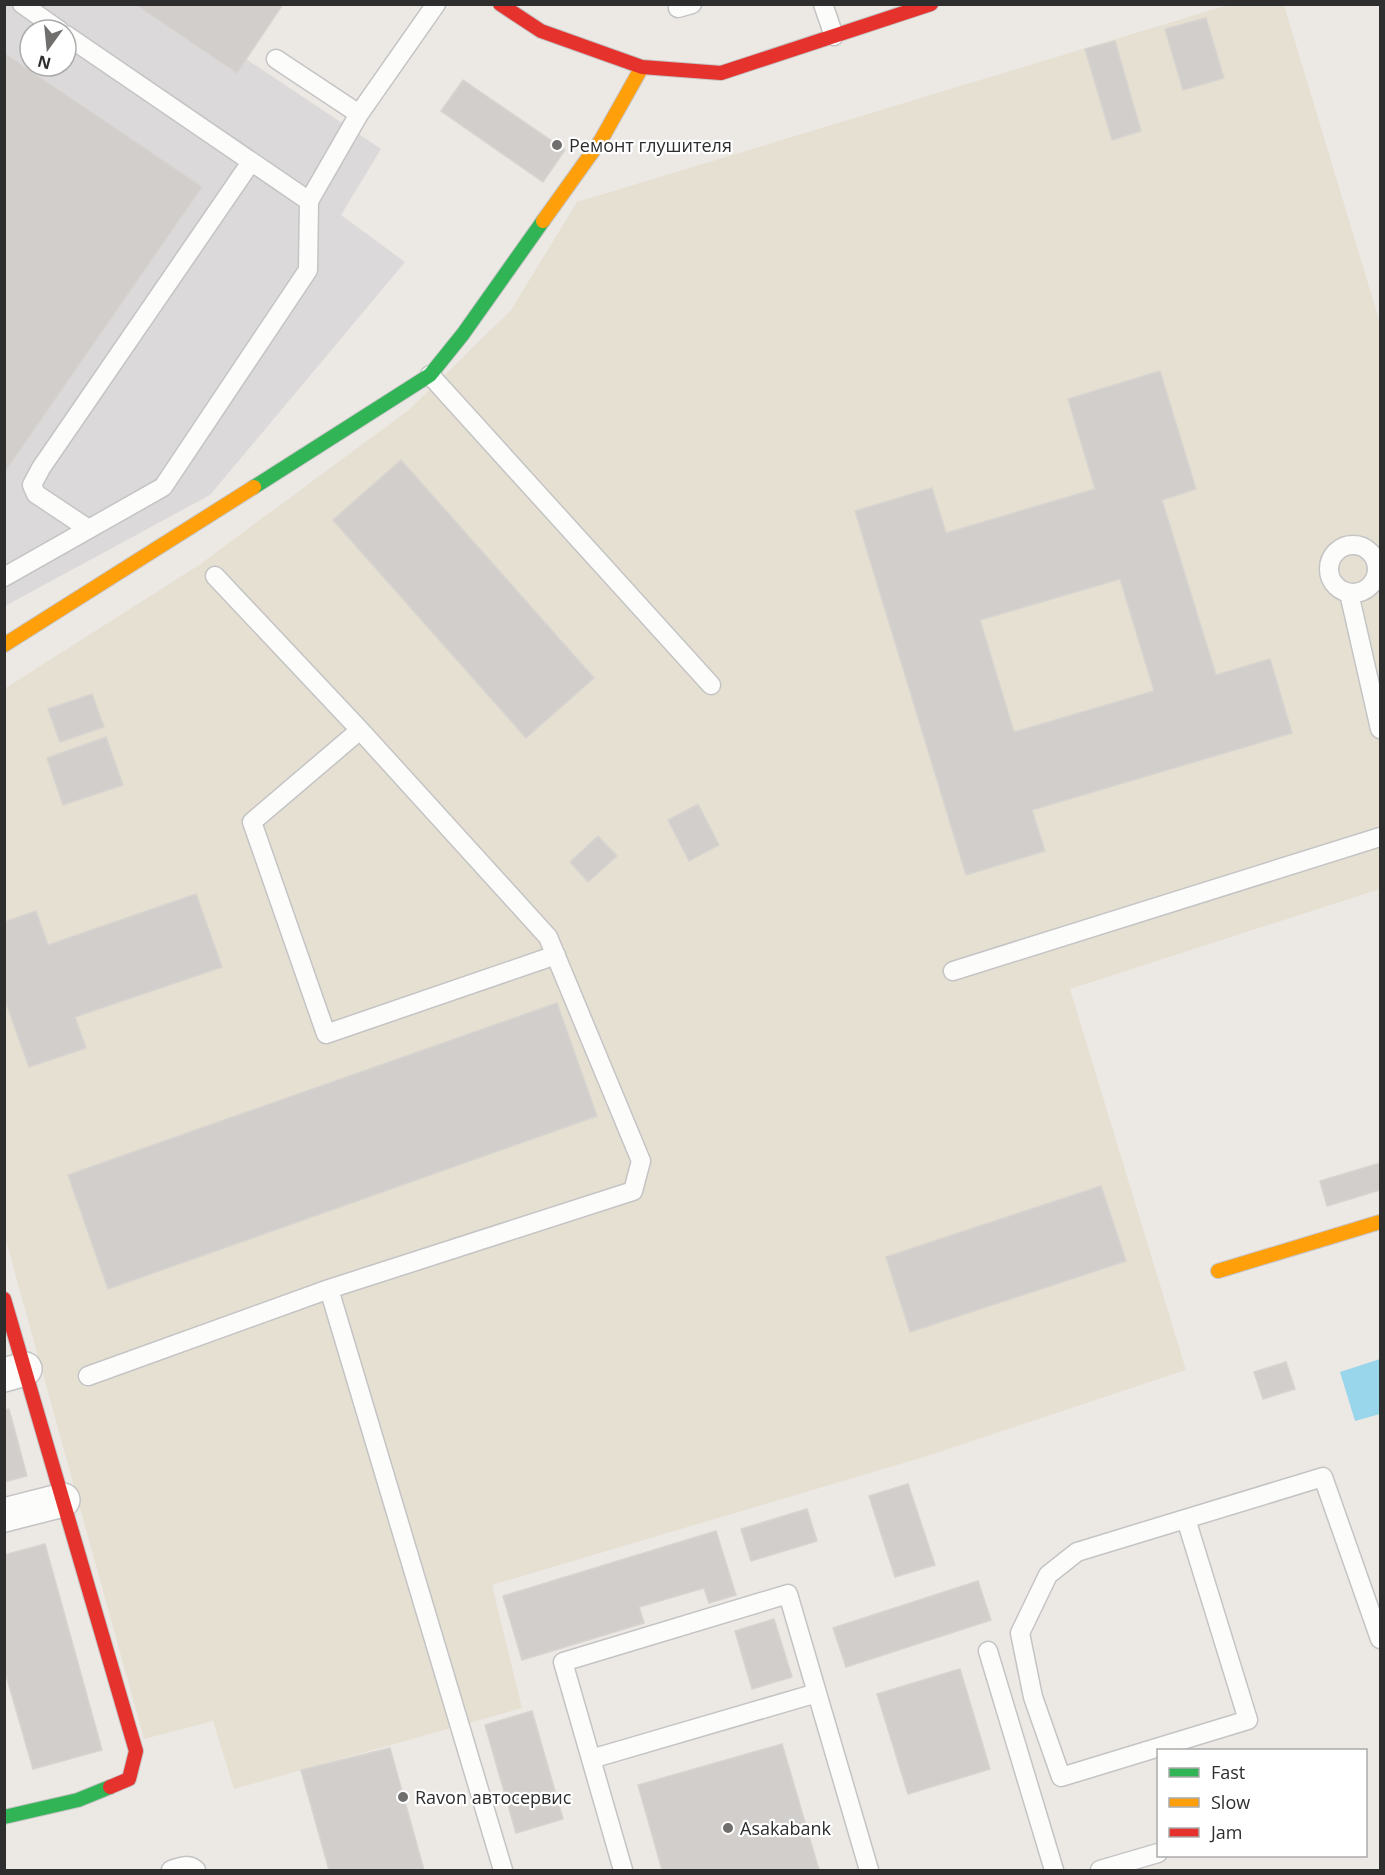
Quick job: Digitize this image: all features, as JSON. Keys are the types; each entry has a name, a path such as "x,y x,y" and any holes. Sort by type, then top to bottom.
{"street":[{"path":"500,4 541,30 642,67 721,74 931,4"},
{"path":"4,645 430,375 463,334 601,140 642,67"},
{"path":"1218,1271 1380,1222"},
{"path":"4,1299 15,1372 63,1500 136,1751 129,1779 78,1800 5,1814"},
{"path":"4,1515 63,1500"}],"lane":[{"path":"22,4 42,18"},
{"path":"4,577 163,487 308,270 309,201 359,114 436,4"},
{"path":"823,4 834,36"},
{"path":"78,43 309,201"},
{"path":"276,59 359,114"},
{"path":"87,528 36,494 32,485 41,468 251,162"},
{"path":"430,375 711,685"},
{"path":"1345,546 1362,546 1377,556 1377,573 1375,580 1364,591 1349,593 1336,586 1331,580 1329,564 1337,550 1345,546"},
{"path":"88,1376 329,1289 633,1191 641,1161 548,937 360,730 215,576"},
{"path":"1349,593 1380,729"},
{"path":"360,730 252,822 326,1034 556,955"},
{"path":"953,971 1380,837"},
{"path":"329,1289 503,1870"},
{"path":"1186,1519 1248,1720 1061,1778 1033,1696 1020,1633 1048,1575 1077,1552 1323,1477 1380,1639"},
{"path":"623,1870 563,1662 788,1594 869,1870"},
{"path":"988,1651 1054,1870"},
{"path":"591,1759 817,1694"},
{"path":"1100,1870 1157,1853"},
{"path":"171,1870 186,1866 196,1870"}],"shaded area":[{"path":"5,5 283,5 246,59 381,149 341,215 405,262 210,495 5,606"},
{"path":"1228,5 1284,5 1380,323 1380,889 1070,989 1186,1370 924,1457 492,1585 522,1708 234,1789 213,1721 144,1739 5,1237 4,689 199,565 410,409 511,310 577,202"}],"water":[{"path":"1380,1359 1380,1414 1355,1421 1340,1372"}],"building":[{"path":"135,4 283,4 237,73"},
{"path":"1206,18 1224,78 1183,90 1165,29"},
{"path":"1115,41 1141,131 1112,140 1085,49"},
{"path":"4,53 18,62 18,78 41,78 202,187 4,473"},
{"path":"463,80 565,150 543,182 441,111"},
{"path":"1160,371 1196,489 1162,500 1216,675 1270,659 1292,733 1032,810 1045,851 966,875 855,511 932,488 946,533 1095,489 1068,399","holes":["1120,579 1154,691 1014,732 980,620"]},
{"path":"401,460 594,678 526,738 333,520"},
{"path":"92,694 104,727 60,742 48,709"},
{"path":"106,737 123,785 63,805 47,758"},
{"path":"698,804 719,845 689,861 668,820"},
{"path":"598,836 617,856 588,882 570,862"},
{"path":"196,894 222,967 75,1017 86,1048 29,1067 4,997 4,922 36,911 48,945"},
{"path":"557,1003 597,1116 108,1289 68,1175"},
{"path":"1380,1163 1380,1190 1327,1206 1320,1181"},
{"path":"1101,1186 1126,1261 910,1332 886,1257"},
{"path":"1286,1362 1295,1389 1263,1399 1254,1372"},
{"path":"9,1409 27,1476 4,1482 4,1410"},
{"path":"908,1484 935,1565 895,1577 869,1496"},
{"path":"807,1509 817,1541 751,1561 741,1529"},
{"path":"716,1531 736,1595 709,1603 704,1588 639,1607 644,1623 522,1660 503,1596"},
{"path":"45,1544 102,1750 33,1769 4,1668 4,1555"},
{"path":"978,1581 991,1620 846,1667 833,1628"},
{"path":"774,1619 792,1677 752,1689 735,1631"},
{"path":"960,1669 990,1769 908,1794 877,1694"},
{"path":"532,1711 563,1819 516,1833 485,1725"},
{"name":"Asakabank","path":"782,1744 819,1870 662,1870 638,1785"},
{"path":"390,1748 424,1870 329,1870 301,1770"}],"traffic: fast":[{"path":"254,487 430,375 463,334 543,221"},
{"path":"4,1817 78,1800 110,1787"}],"traffic: slow":[{"path":"543,221 601,140 642,67"},
{"path":"4,645 254,487"},
{"path":"1218,1271 1380,1222"}],"traffic: jam":[{"path":"500,4 541,31 642,67 721,73 931,4"},
{"path":"4,1299 136,1751 129,1779 110,1787"}],"place":[{"name":"Ремонт глушителя","path":"557,145"},
{"name":"Ravon автосервис","path":"403,1797"},
{"name":"Asakabank","path":"728,1828"}]}
